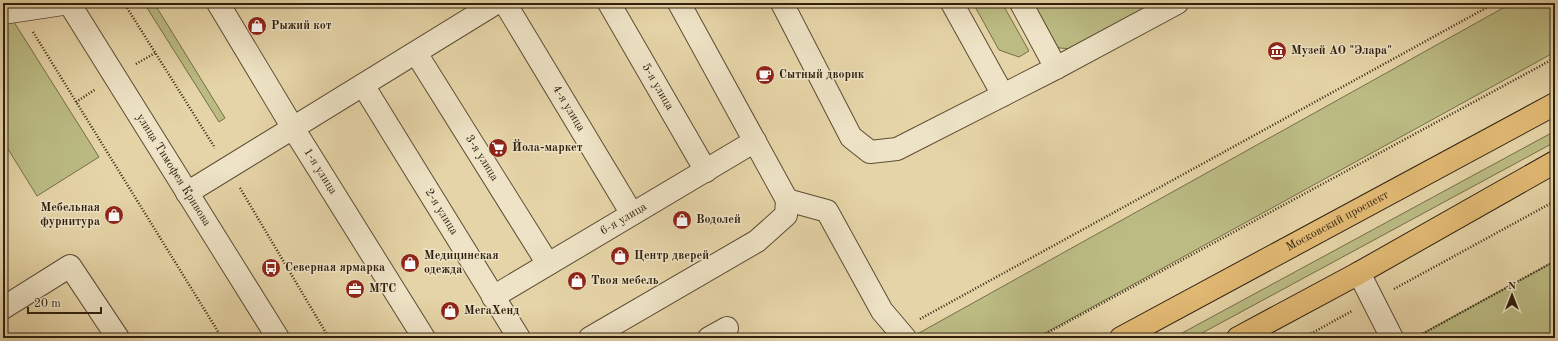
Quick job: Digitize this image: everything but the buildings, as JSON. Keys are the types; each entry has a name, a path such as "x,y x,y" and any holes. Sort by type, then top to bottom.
{"main road":[{"name":"Московский проспект","path":"1121,338 1555,104"},
{"path":"1238,338 1359,273 1555,162"}],"street":[{"path":"11,12 69,3"},
{"name":"улица Тимофея Кривова","path":"69,3 278,338"},
{"name":"1-я улица","path":"218,3 293,128 424,338"},
{"path":"187,193 496,3"},
{"name":"4-я улица","path":"505,3 632,214"},
{"name":"5-я улица","path":"609,3 706,170"},
{"path":"590,338 756,241 786,215 787,200 679,3"},
{"path":"782,3 851,137 870,152 897,149 1056,68 1177,3"},
{"path":"952,3 1003,95"},
{"path":"1021,3 1056,68"},
{"name":"3-я улица","path":"416,53 548,264"},
{"name":"2-я улица","path":"363,85 519,338"},
{"name":"6-я улица","path":"493,297 755,141"},
{"path":"787,200 827,210 882,311 902,335"},
{"path":"3,308 70,266 118,338"},
{"path":"1359,273 1392,338"}],"path":[{"path":"902,335 1495,3"},
{"path":"11,12 222,338"},
{"path":"130,68 155,53"},
{"path":"1038,338 1555,58"},
{"path":"1388,292 1555,201"},
{"path":"1414,338 1555,261"},
{"path":"1303,338 1356,309"}],"green space":[{"path":"144,3 154,3 225,118 219,122"},
{"path":"973,3 1002,3 1029,51 1019,57 999,50"},
{"path":"1031,3 1156,3 1075,49 1059,48 1050,38"},
{"path":"1512,3 1555,3 1555,52 1036,338 910,338"},
{"path":"14,22 99,157 37,196 3,141 3,25"},
{"path":"1555,131 1555,142 1193,338 1173,338"},
{"path":"1555,261 1555,338 1414,338"}],"place":[{"name":"Рыжий кот","path":"257,26"},
{"name":"Музей АО \"Элара\"","path":"1277,51"},
{"name":"Сытный дворик","path":"765,75"},
{"name":"Йола-маркет","path":"498,148"},
{"name":"Мебельная фурнитура","path":"114,215"},
{"name":"Водолей","path":"682,220"},
{"name":"Центр дверей","path":"620,256"},
{"name":"Медицинская одежда","path":"410,263"},
{"name":"Северная ярмарка","path":"271,268"},
{"name":"Твоя мебель","path":"577,281"},
{"name":"МТС","path":"355,289"},
{"name":"МегаХенд","path":"450,311"}]}
